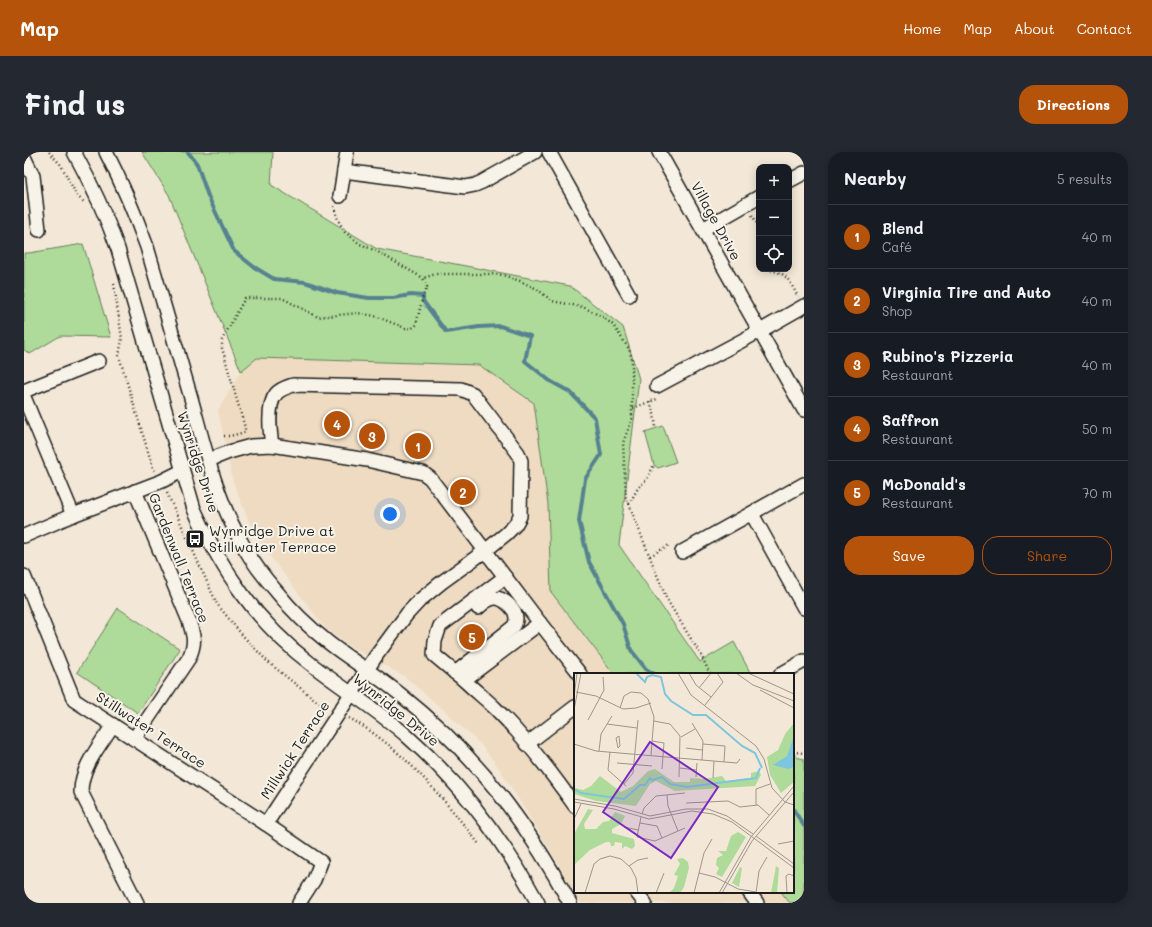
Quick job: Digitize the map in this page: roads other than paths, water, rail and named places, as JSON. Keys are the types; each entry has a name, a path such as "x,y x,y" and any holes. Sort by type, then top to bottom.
{"street":[{"name":"Wynridge Drive","path":"74,152 95,191 118,249 182,471 194,509 208,540 242,595 272,630 296,652 407,736 433,760 489,825 510,854 538,903"},
{"name":"Wynridge Drive","path":"106,152 119,176 147,247 208,460 225,507 238,536 257,567 277,592 312,629 330,644 400,694 426,716 481,771 531,835 570,903"},
{"path":"336,198 344,171 347,152"},
{"path":"344,171 465,187 482,182 535,152"},
{"path":"550,152 629,295"},
{"name":"Village Drive","path":"659,152 804,410"},
{"path":"24,157 33,176 39,230"},
{"path":"792,179 804,173"},
{"path":"703,229 756,199"},
{"path":"659,392 804,306"},
{"path":"24,391 99,361"},
{"name":"Millwick Terrace","path":"266,824 367,670 406,614 442,582 485,551 515,525 520,516 521,461 518,453 473,394 461,389 293,385 282,389 276,394 272,403 270,430 272,445"},
{"path":"24,397 73,515"},
{"path":"208,460 251,446 272,445 367,460 423,473 430,478 579,673"},
{"path":"24,536 73,515 162,481 182,471"},
{"path":"682,552 804,484"},
{"name":"Gardenwall Terrace","path":"134,739 189,658 194,648 194,638 189,621 135,491"},
{"path":"752,514 804,608"},
{"name":"Stillwater Terrace","path":"24,576 74,700 266,824 321,862 314,880 299,903"},
{"path":"505,577 440,626 435,641 434,655 495,708 524,740 574,805"},
{"path":"435,641 487,601 494,598 502,598 507,602 515,615 516,623 459,677"},
{"path":"459,677 540,623"},
{"path":"783,673 804,661"},
{"path":"524,740 574,707"},
{"path":"113,725 89,763 81,782 81,792 137,903"},
{"path":"637,893 644,903"},
{"path":"750,893 757,903"}],"waterway":[{"path":"188,152 197,164 208,196 234,251 254,267 274,279 305,282 337,293 369,298 393,298 411,295 423,296 423,301 446,332 479,327 500,326 530,336 525,361 550,381 570,392 595,418 601,455 585,479 579,521 589,562 623,624 631,650 646,669 652,673"},
{"path":"794,811 804,826"}],"place":[{"name":"Saffron","path":"337,424"},
{"name":"Rubino's Pizzeria","path":"372,436"},
{"name":"Blend","path":"418,446"},
{"name":"Virginia Tire and Auto","path":"463,492"},
{"name":"Wynridge Drive at Stillwater Terrace","path":"195,539"},
{"name":"McDonald's","path":"472,637"}]}
